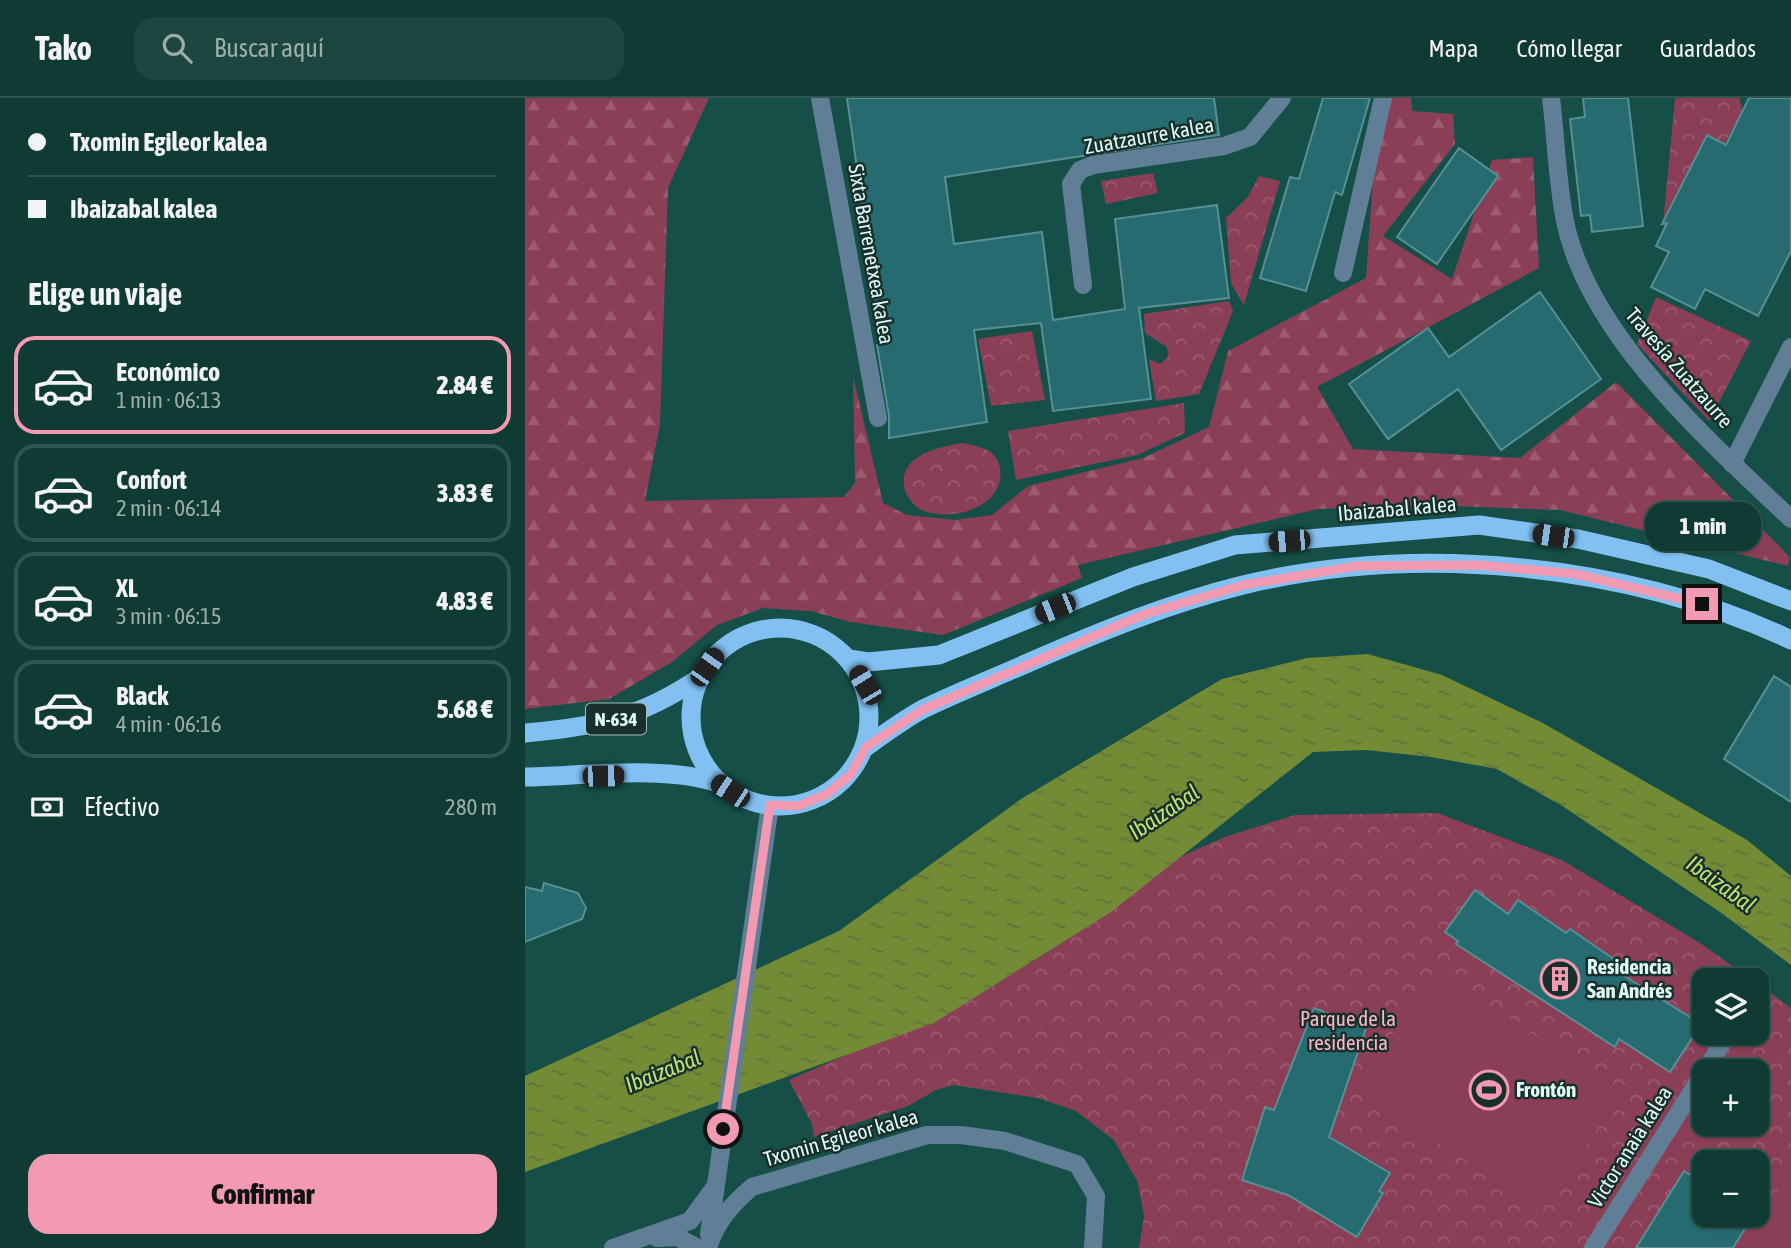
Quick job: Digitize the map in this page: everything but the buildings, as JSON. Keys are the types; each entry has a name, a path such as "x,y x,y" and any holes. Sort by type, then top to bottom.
{"highway":[{"name":"Ibaizabal kalea","path":"849,659 867,662 939,655 1133,577 1235,545 1479,525 1578,539 1709,569 1791,601"},
{"name":"N-634","path":"866,747 922,710 1145,614 1244,585 1357,566 1478,565 1576,574 1702,604 1791,640"},
{"name":"N-634","path":"525,778 699,776 718,783 742,799 770,805 798,806 827,794 851,774 866,747 871,716 865,685 849,659 825,639 796,628 765,628 738,638 715,655 699,678 691,705 692,734 701,761 718,783"},
{"name":"N-634","path":"525,733 574,729 631,716 669,698 699,678"}],"street":[{"name":"Sixta Barrenetxea kalea","path":"820,98 878,418"},
{"name":"Zuatzaurre kalea","path":"1083,285 1070,184 1080,170 1093,165 1224,146 1249,136 1282,98"},
{"path":"1343,274 1383,98"},
{"name":"Travesía Zuatzaurre","path":"1551,98 1565,221 1585,283 1628,351 1732,464 1791,520"},
{"path":"1732,464 1791,347"},
{"name":"Txomin Egileor kalea","path":"709,1243 770,805"},
{"name":"Victor anaia kalea","path":"1593,1248 1692,1092"},
{"name":"Txomin Egileor kalea","path":"709,1243 733,1204 752,1187 927,1135 961,1135 1005,1141 1077,1164 1096,1196 1093,1248"},
{"path":"613,1248 690,1221 716,1185 724,1192 734,1193 752,1187"},
{"path":"639,1239 677,1237 698,1248"}],"green space":[{"path":"525,98 709,98 668,188 660,424 645,501 844,497 855,483 853,376 883,503 907,515 955,520 992,515 1028,486 1143,458 1209,427 1228,351 1366,278 1373,177 1390,98 1411,98 1412,111 1453,114 1455,144 1383,236 1452,279 1492,160 1533,157 1539,268 1317,387 1353,449 1520,458 1616,382 1790,557 1788,566 1560,510 1428,505 1318,509 1078,565 1082,578 943,635 850,622 811,611 763,608 717,625 672,662 609,699 525,709"},
{"path":"1675,98 1739,98 1743,111 1675,230 1663,225"},
{"path":"1153,173 1158,193 1106,204 1101,181"},
{"path":"1259,176 1280,181 1244,305 1231,283 1226,218 1247,198"},
{"path":"1656,297 1751,341 1709,421 1637,344"},
{"path":"1229,301 1233,311 1199,394 1156,401 1149,359 1160,364 1168,357 1167,347 1145,333 1144,314"},
{"path":"1032,331 1045,400 991,406 978,339"},
{"path":"1184,403 1185,433 1137,455 1016,480 1008,431"},
{"path":"963,443 986,450 996,459 1000,468 1000,482 995,493 986,502 961,513 934,514 921,510 907,496 904,478 907,469 921,455"},
{"name":"Parque de la residencia","path":"1437,813 1562,860 1700,943 1735,968 1692,968 1692,1045 1769,1045 1769,992 1791,1008 1791,1248 1139,1248 1144,1216 1138,1183 1114,1140 1076,1111 1038,1098 953,1085 936,1090 908,1106 814,1137 812,1124 789,1080 967,1002 1063,942 1180,857 1225,837 1295,815"},
{"name":"Frontón","path":"1434,971 1622,1091 1543,1210 1356,1090"},
{"path":"1791,1170 1791,1248 1741,1248 1754,1227 1769,1227 1769,1204"}],"water":[{"name":"Ibaizabal","path":"1368,654 1442,675 1543,723 1747,840 1791,876 1791,965 1720,912 1564,807 1497,769 1431,757 1366,750 1313,752 1111,912 934,1023 525,1172 525,1076 839,931 1021,799 1222,679 1307,658"}],"place":[{"name":"Residencia San Andrés","path":"1560,979"},
{"name":"Frontón","path":"1489,1090"}],"route":[{"path":"723,1129 770,805 798,806 827,794 851,774 866,747 922,710 1145,614 1244,585 1357,566 1478,565 1576,574 1702,604"}]}
